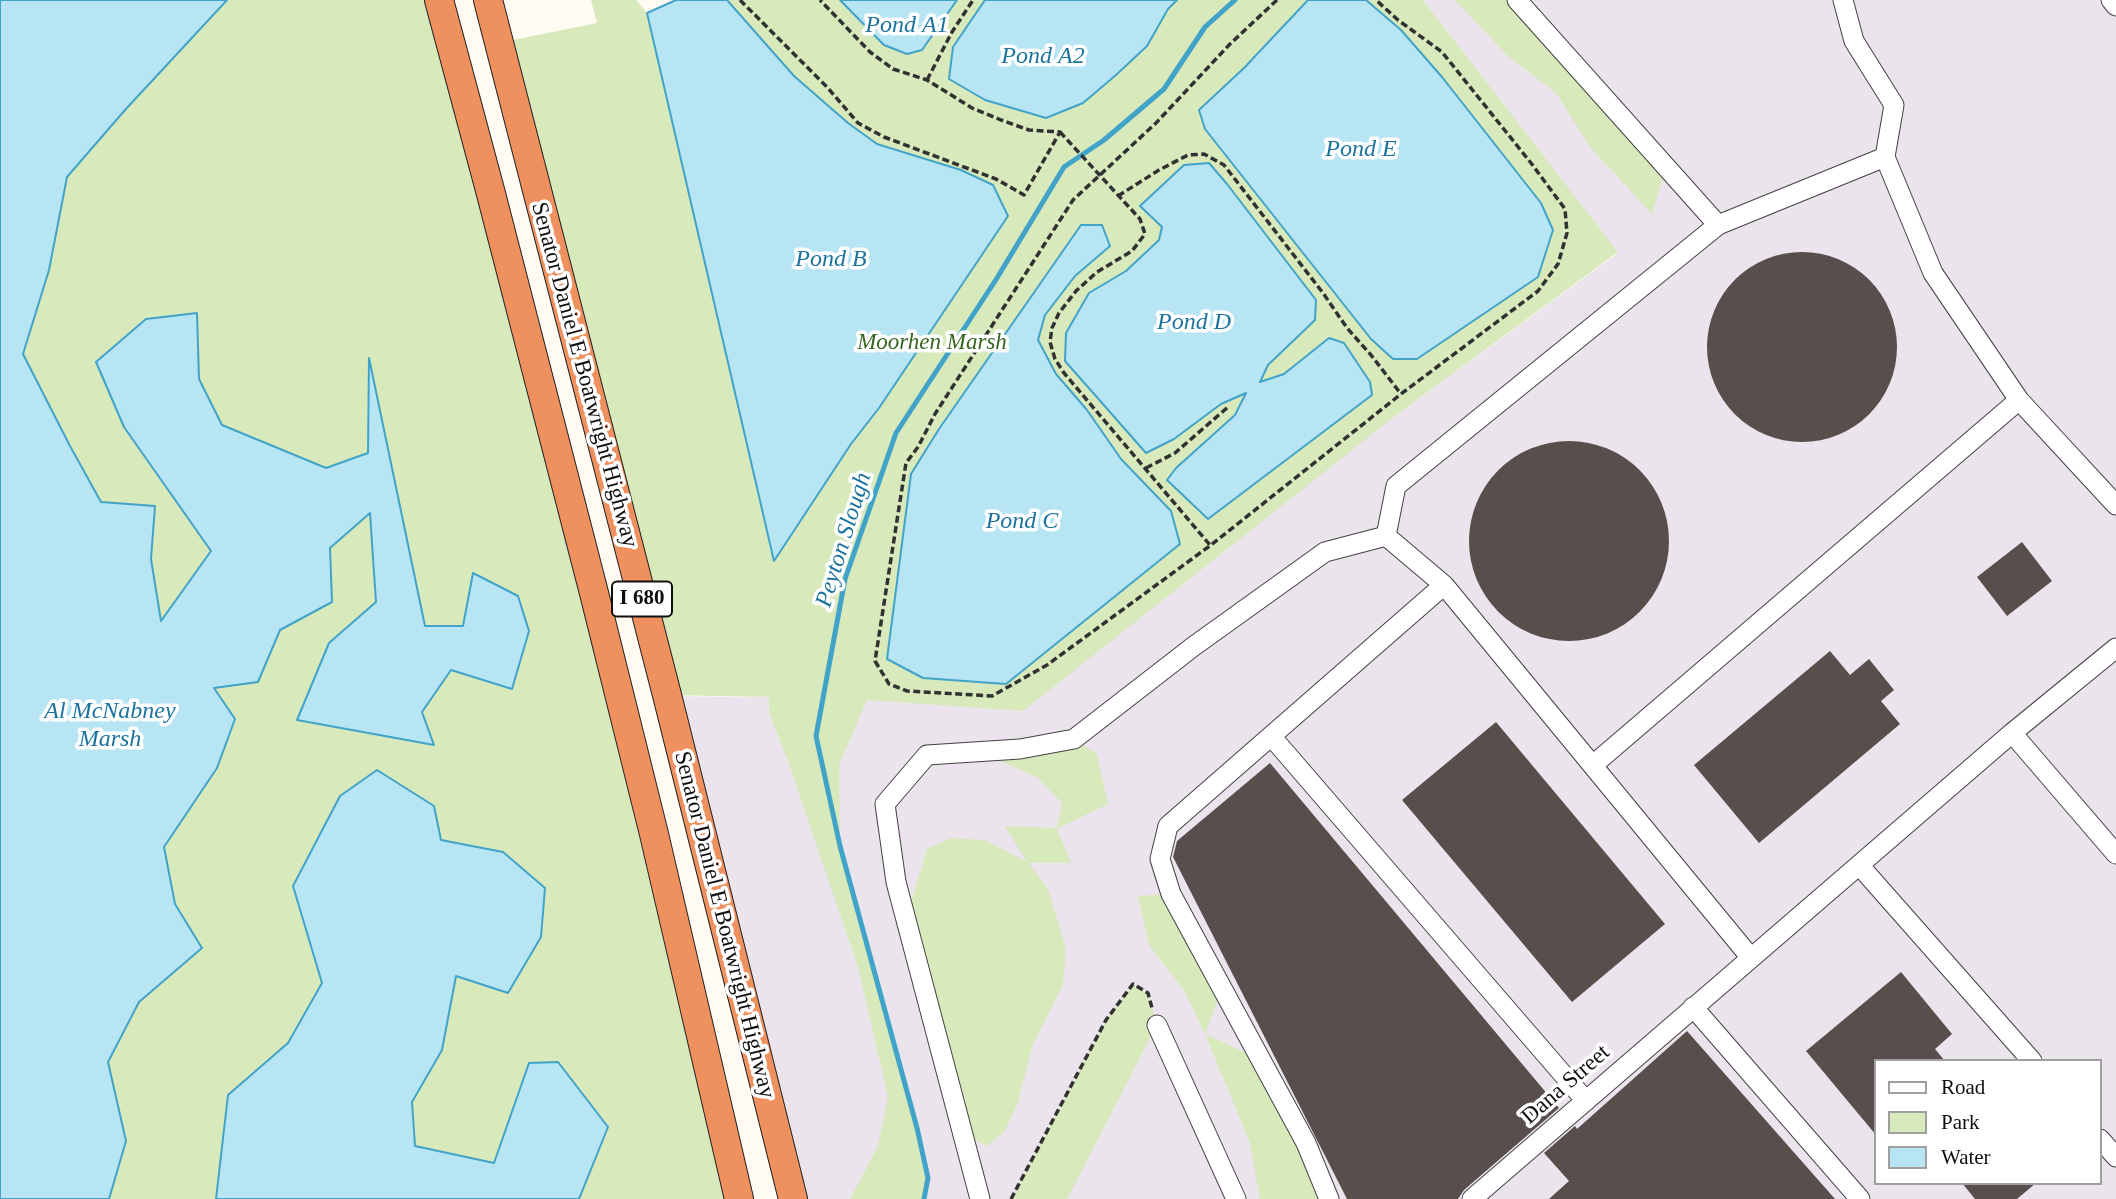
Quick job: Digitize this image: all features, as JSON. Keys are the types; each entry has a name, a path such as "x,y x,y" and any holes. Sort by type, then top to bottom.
{"highway":[{"name":"Senator Daniel E Boatwright Highway","path":"439,0 574,512 654,834 739,1199"},
{"name":"Senator Daniel E Boatwright Highway","path":"488,0 667,695 793,1199"}],"street":[{"path":"1517,0 1718,225"},
{"path":"1843,0 1854,41 1894,106 1885,157 1933,273 2019,400 2116,505"},
{"path":"2110,0 2116,6"},
{"path":"1386,536 1396,486 1718,225 1885,157"},
{"path":"1593,765 2019,400"},
{"path":"1386,536 1444,584 1751,958"},
{"path":"980,1199 897,882 884,804 927,755 1020,749 1074,738 1194,646 1325,552 1386,536"},
{"path":"1329,1199 1306,1143 1171,894 1160,859 1168,826 1444,584"},
{"name":"Dana Street","path":"1472,1199 2012,733 2116,648"},
{"path":"2012,733 2116,854"},
{"path":"1271,736 1586,1101"},
{"path":"1859,865 2030,1059"},
{"path":"1693,1007 1860,1199"},
{"path":"1157,1025 1236,1199"},
{"path":"2102,1141 2116,1157"}],"path":[{"path":"740,0 827,87 858,123 884,137 996,179 1024,195 1060,132"},
{"path":"820,0 870,52 893,69 927,80 972,108 1030,131 1060,132 1140,219 1145,234 1132,251 1097,272 1076,291 1059,313 1052,328 1050,342 1055,359 1064,373 1210,545"},
{"path":"927,80 952,32 973,0"},
{"path":"1277,0 1230,44 1156,123 1073,200 906,463 875,661 890,684 907,691 992,696 1047,665 1210,545 1401,394 1538,291 1558,264 1567,233 1566,209 1442,52 1376,0"},
{"path":"1118,196 1188,155 1204,154 1224,165 1347,328 1401,394"},
{"path":"1146,468 1175,453 1228,407"},
{"path":"1011,1199 1106,1020 1133,984 1148,993 1157,1025"}],"shaded area":[{"path":"1423,0 2116,0 2116,1199 793,1199 667,696 832,698 1395,416 1618,253"}],"green space":[{"path":"0,0 439,0 739,1199 0,1199"},
{"name":"Moorhen Marsh","path":"591,0 636,0 647,13 676,0 1423,0 1618,252 1395,416 1023,711 867,700 839,765 840,846 917,1128 928,1178 924,1199 850,1199 878,1146 888,1097 858,967 769,712 769,697 667,695 498,43 597,23"},
{"path":"1455,0 1517,0 1666,167 1652,214 1590,147 1557,94 1507,55"},
{"path":"1074,739 1097,754 1108,804 1057,829 1071,863 1029,863 1048,889 1066,949 1063,984 1033,1044 1018,1102 1005,1131 987,1146 962,1133 906,919 927,849 951,838 985,840 1027,862 1005,826 1057,828 1062,803 1037,777 977,751"},
{"path":"1171,894 1222,988 1205,1034 1184,990 1149,945 1138,896"},
{"path":"1133,984 1148,993 1157,1025 1067,1199 1011,1199 1106,1020"},
{"path":"1205,1034 1261,1060 1329,1199 1260,1199 1250,1143"}],"water":[{"name":"Al McNabney Marsh","path":"0,0 227,0 67,177 49,270 23,354 101,502 155,506 151,559 161,621 211,551 124,427 96,362 146,319 197,313 199,379 222,425 326,468 368,453 369,358 425,626 463,626 473,573 518,596 529,631 512,689 451,670 422,712 434,745 297,720 329,643 376,602 370,513 330,548 332,602 280,630 258,682 214,688 235,719 217,768 164,847 175,904 202,948 139,1002 108,1062 126,1141 109,1199 0,1199"},
{"name":"Pond B","path":"676,0 727,0 794,76 848,123 877,144 961,170 993,185 1008,216 774,561 647,13"},
{"name":"Pond A1","path":"840,0 957,0 922,50 907,54 884,45"},
{"name":"Pond A2","path":"985,0 1177,0 1168,9 1147,46 1116,75 1083,103 1046,118 985,100 949,79 953,47"},
{"name":"Pond E","path":"1308,0 1366,0 1401,30 1442,77 1541,203 1553,230 1538,277 1417,359 1393,359 1371,339 1205,129 1199,110 1244,68"},
{"name":"Pond D","path":"1209,163 1316,300 1315,320 1268,365 1260,382 1284,374 1329,338 1344,343 1370,382 1372,395 1208,519 1167,480 1176,468 1235,415 1246,393 1221,404 1174,439 1146,453 1065,361 1066,333 1089,293 1126,271 1159,240 1162,227 1140,206 1184,165"},
{"name":"Pond C","path":"1081,225 1102,225 1110,246 1075,276 1045,315 1038,340 1056,374 1087,410 1121,459 1171,511 1180,544 1006,684 923,678 887,659 911,474 939,429"},
{"path":"377,770 434,806 441,840 503,852 545,888 541,937 508,993 456,976 442,1050 412,1102 415,1146 494,1163 529,1063 558,1062 608,1127 579,1199 216,1199 228,1095 288,1043 322,983 293,886 340,796"}],"building":[{"path":"1802,252 1838,259 1869,280 1890,311 1897,347 1890,383 1869,414 1838,435 1802,442 1766,435 1735,414 1714,383 1707,347 1714,311 1735,280 1766,259"},
{"path":"1569,441 1607,449 1640,470 1661,503 1669,541 1661,579 1640,612 1607,633 1569,641 1531,633 1498,612 1477,579 1469,541 1477,503 1498,470 1531,449"},
{"path":"2022,542 2052,581 2007,616 1977,577"},
{"path":"1830,651 1850,675 1869,659 1894,690 1881,701 1900,724 1759,843 1694,765"},
{"path":"1496,722 1665,924 1572,1002 1402,800"},
{"path":"1270,763 1559,1108 1464,1190 1458,1199 1347,1199 1173,857 1177,841"},
{"path":"1901,972 1952,1034 1935,1049 1943,1059 1874,1059 1874,1133 1806,1051"},
{"path":"1687,1031 1835,1199 1549,1199 1569,1181 1544,1153 1575,1126 1577,1129"},
{"path":"1964,1185 2034,1185 2017,1199 1975,1199"}],"waterway":[{"name":"Peyton Slough","path":"924,1199 928,1178 917,1128 840,846 816,736 845,579 896,433 997,278 1064,167 1104,140 1164,89 1205,27 1235,0"}]}
